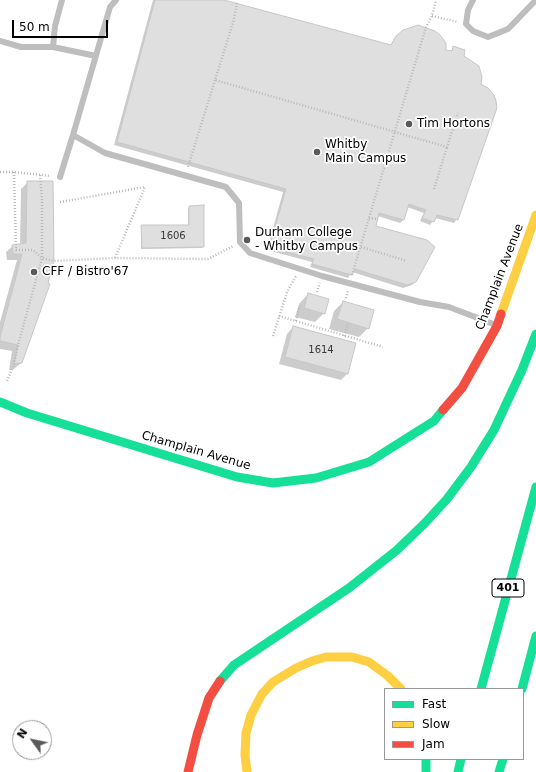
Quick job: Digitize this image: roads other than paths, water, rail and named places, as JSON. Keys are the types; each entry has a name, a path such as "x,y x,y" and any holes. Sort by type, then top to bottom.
{"main road":[{"name":"Champlain Avenue","path":"0,402 27,413 237,477 273,483 316,478 369,462 434,421 462,388 497,326 536,215"},
{"path":"188,772 197,735 209,698 224,676 234,665 348,588 391,555 425,523 447,499 471,467 494,430 522,370 536,334"},
{"name":"401","path":"481,688 536,487"},
{"path":"525,691 536,636"},
{"path":"247,772 245,755 246,733 251,715 262,694 273,682 296,668 326,657 352,657 369,662 388,676 400,688"},
{"path":"525,691 536,673"},
{"path":"426,760 426,772"},
{"path":"458,772 462,760"}],"lane":[{"path":"53,47 55,26 62,0"},
{"path":"60,177 110,7 116,0"},
{"path":"473,0 468,10 466,24 473,31 488,37 508,29 536,0"},
{"path":"0,41 21,47 53,47 96,56"},
{"path":"73,135 105,153 226,187 239,203 240,242 250,253 300,269 420,302 449,307 497,326"}],"place":[{"name":"Tim Hortons","path":"409,124"},
{"name":"Whitby Main Campus","path":"317,152"},
{"name":"Durham College - Whitby Campus","path":"247,240"},
{"name":"CFF / Bistro'67","path":"34,272"}]}
